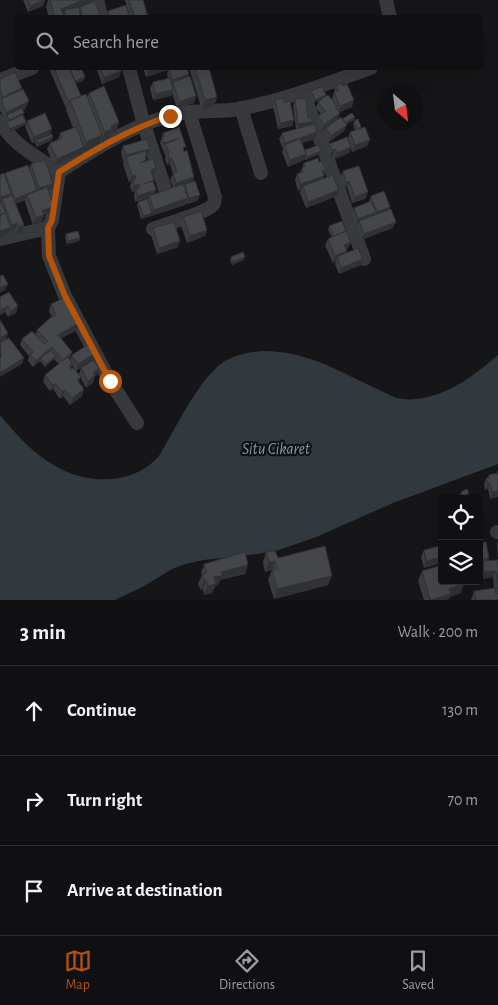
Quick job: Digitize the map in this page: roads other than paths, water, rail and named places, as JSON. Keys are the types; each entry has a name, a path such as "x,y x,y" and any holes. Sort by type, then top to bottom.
{"street":[{"path":"97,0 101,15"},
{"path":"386,0 389,15"},
{"path":"0,80 27,70"},
{"path":"130,70 144,126 166,192"},
{"path":"137,424 110,381 65,296 49,256 48,228 52,220 59,172 98,147 170,116 189,112 224,111 241,108 303,92 365,70"},
{"path":"303,92 364,258"},
{"path":"241,108 261,173"},
{"path":"153,228 192,215 214,203 215,197 189,112"},
{"path":"0,122 6,133 16,142 59,172"},
{"path":"0,239 48,228"}],"water":[{"name":"Situ Cikaret","path":"263,351 287,353 310,359 332,367 396,398 410,399 424,398 452,388 476,373 498,355 498,464 393,503 316,537 279,550 185,564 115,600 0,600 0,415 33,450 57,467 83,477 111,479 124,477 149,466 159,456 199,388 219,366 237,356"}]}
